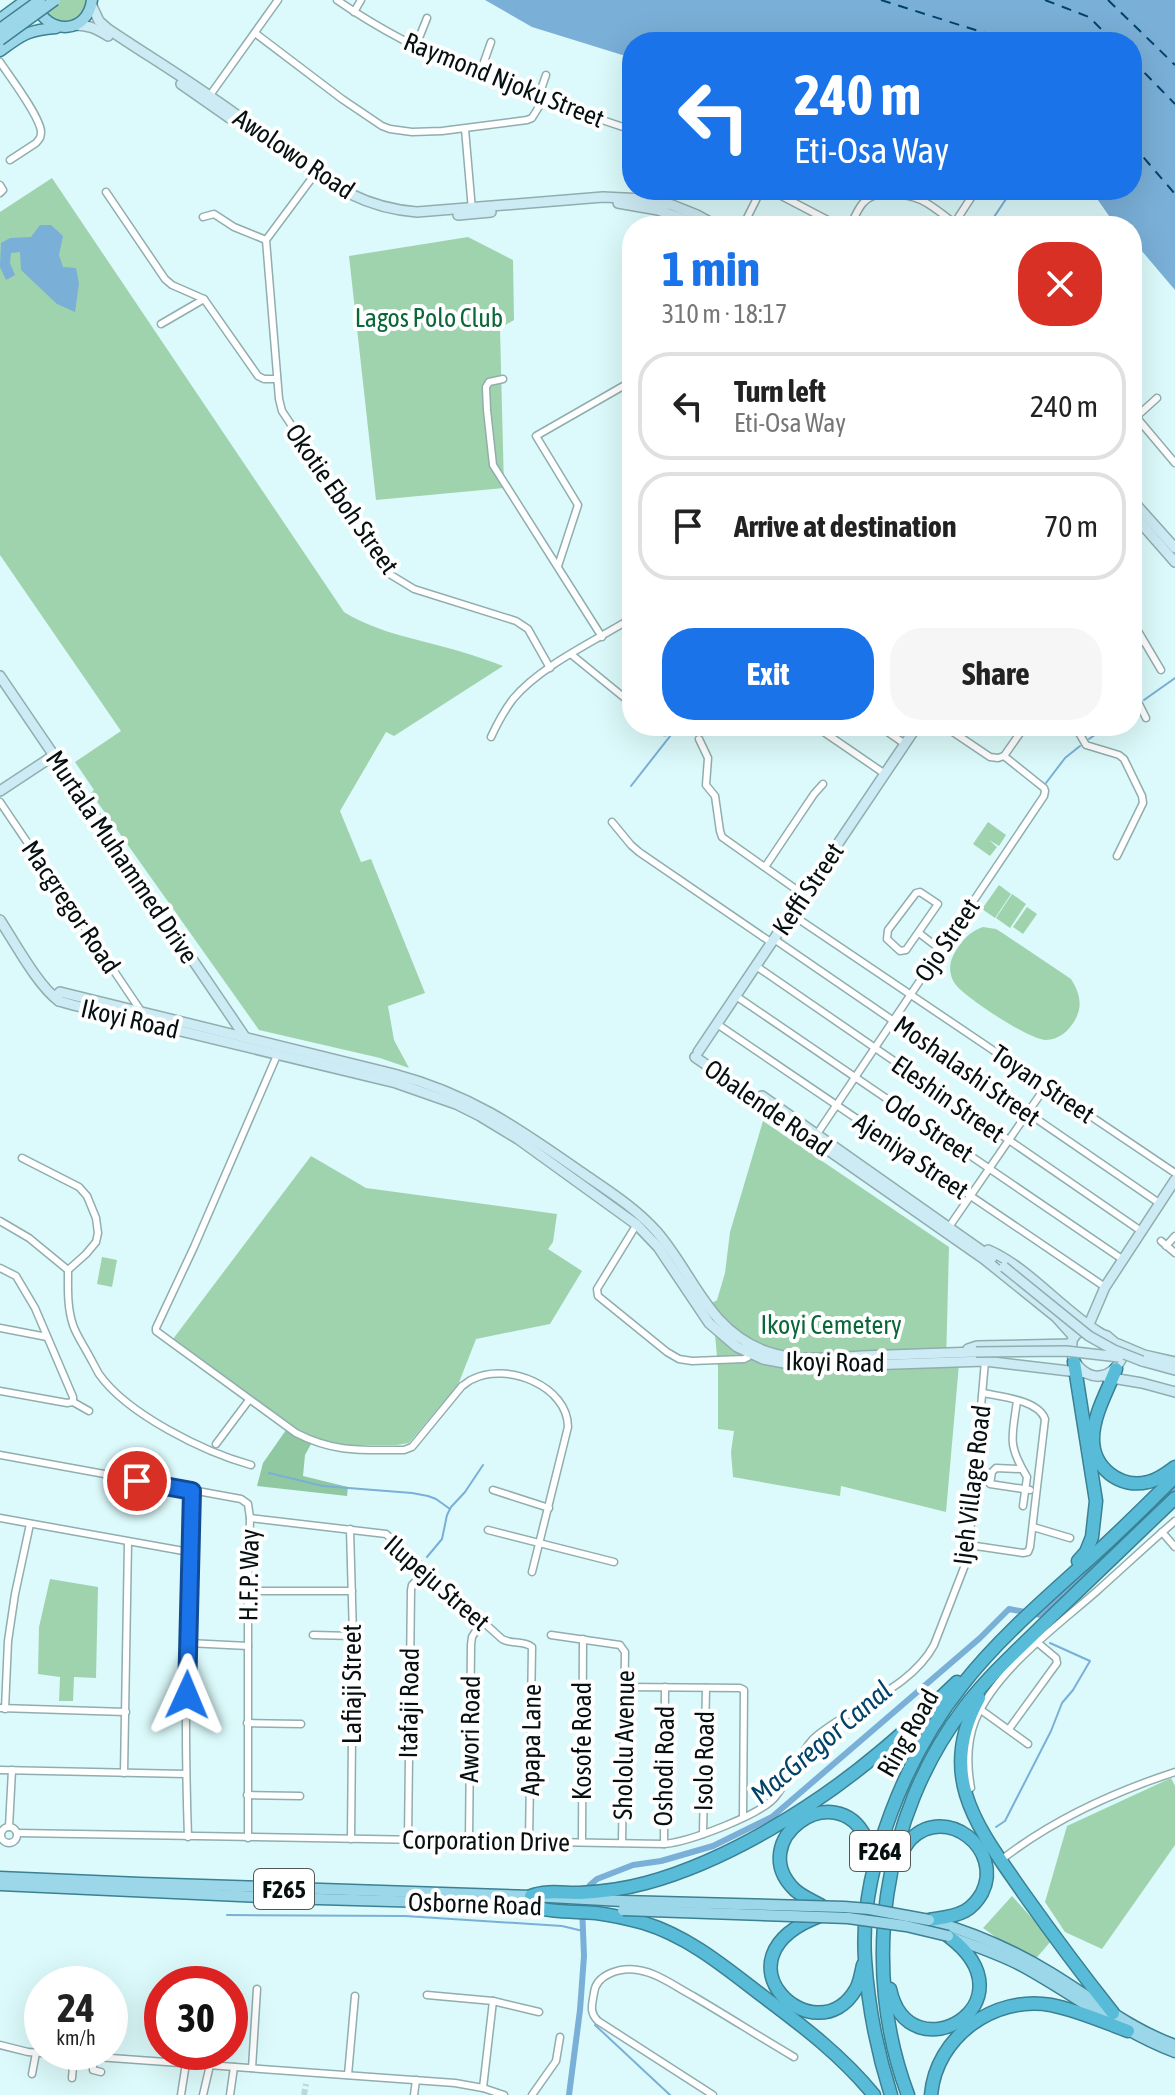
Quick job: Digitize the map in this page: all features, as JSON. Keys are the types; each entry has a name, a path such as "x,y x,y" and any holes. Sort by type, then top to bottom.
{"highway":[{"path":"1052,1591 1086,1552 1092,1537 1096,1501 1078,1369"},
{"path":"1109,1374 1094,1432 1098,1461 1122,1481 1137,1484 1154,1480 1175,1467"},
{"name":"Ring Road","path":"891,2095 876,2038 865,1958 866,1917 872,1876 888,1822 910,1767 956,1693 987,1656 1175,1477"},
{"name":"Ring Road","path":"908,2095 889,2027 882,1931 898,1841 926,1769 962,1711 995,1674 1175,1498"},
{"path":"1066,1603 1100,1581 1175,1509"},
{"path":"568,1903 596,1903 631,1886 681,1871 729,1850 788,1817 847,1779 884,1750 987,1656"},
{"path":"995,1674 972,1711 963,1739 962,1772 969,1806 985,1837 1080,1974 1116,2015"},
{"path":"865,1958 859,1983 848,1999 831,2010 810,2013 798,2009 783,1997 773,1978 775,1949 787,1934 821,1911 793,1888 786,1878 781,1859 784,1841 797,1822 818,1813 830,1812 852,1820 866,1836 872,1876"},
{"path":"892,1874 910,1840 925,1830 945,1827 958,1830 973,1840 986,1862 983,1891 971,1907 950,1917 929,1920"},
{"path":"530,1900 538,1893 568,1903 596,1903 670,1933 700,1950 824,2042 874,2095"},
{"path":"883,1967 895,2007 911,2024 939,2029 956,2024 974,2005 979,1991 975,1964 963,1947 948,1936"},
{"path":"931,2095 940,2060 956,2037 971,2024 1003,2009 1020,2005 1052,2005 1128,2031"}],"main road":[{"path":"0,19 26,0"},
{"path":"0,29 38,0 41,16 54,26 62,27"},
{"path":"0,40 55,0"},
{"path":"0,51 33,30 75,25 82,21 92,3"},
{"name":"Awolowo Road","path":"92,3 104,26 314,176 362,206 390,213 427,216 603,197 622,198"},
{"name":"Awolowo Road","path":"75,25 96,28 208,98"},
{"name":"Awolowo Road","path":"650,200 672,205 696,216"},
{"name":"Awolowo Road","path":"472,210 616,203 675,216"},
{"path":"1142,512 1171,545 1175,562"},
{"path":"1142,521 1171,545"},
{"name":"Murtala Muhammed Drive","path":"0,676 246,1042"},
{"name":"Keffi Street","path":"698,1052 910,736"},
{"path":"0,791 53,756"},
{"path":"0,920 45,989 59,997"},
{"name":"Ikoyi Road","path":"59,997 225,1032 246,1042"},
{"name":"Ikoyi Road","path":"59,997 280,1050 396,1083 456,1104 518,1139 640,1221 709,1323 727,1340 775,1362 806,1367 985,1361 1078,1369"},
{"path":"225,1032 231,1028 233,1019"},
{"name":"Obalende Road","path":"1073,1340 1056,1317 984,1259 706,1065 695,1057 698,1052 974,1244 1089,1336 1114,1350 1175,1370"},
{"path":"1175,1180 1105,1287 1088,1327 1078,1332 1073,1340 1078,1369 1175,1392"},
{"name":"Obalende Road","path":"974,1244 995,1253 1088,1327 1118,1344"},
{"path":"956,1353 977,1346 1073,1340"},
{"path":"1118,1344 1144,1355 1175,1362"},
{"path":"1109,1374 1123,1354 1118,1344"},
{"name":"Ikoyi Road","path":"751,1350 801,1358 1079,1352 1142,1361"},
{"name":"Osborne Road","path":"0,1877 530,1900"},
{"name":"Osborne Road","path":"0,1885 295,1898 530,1900"},
{"path":"596,1903 821,1911 869,1909 929,1920 982,1936 1005,1947 1128,2031 1175,2052"},
{"path":"821,1911 948,1936 1004,1956 1047,1975 1145,2032 1175,2045"}],"street":[{"path":"208,98 278,0"},
{"name":"Raymond Njoku Street","path":"337,0 415,48 479,76 622,127"},
{"path":"354,12 361,0"},
{"path":"415,48 427,18"},
{"path":"255,33 382,126 399,131 465,129 532,118 541,99 546,75"},
{"path":"479,76 491,42"},
{"path":"0,62 37,119 41,131 36,143 10,160"},
{"path":"465,129 472,210"},
{"path":"203,217 214,214 234,227 266,240 314,176"},
{"path":"0,185 3,190 0,193"},
{"path":"106,192 168,282 204,299 258,376 277,379"},
{"path":"789,200 820,216"},
{"path":"922,200 944,216"},
{"name":"Okotie Eboh Street","path":"266,240 279,399 287,421 391,575 414,589 509,617 522,624 550,668"},
{"path":"161,324 204,299"},
{"path":"503,379 489,382 486,387 493,465 602,637"},
{"path":"558,566 578,505 536,436 622,387"},
{"path":"1142,409 1157,398"},
{"path":"1142,424 1175,463"},
{"path":"491,737 510,702 520,691 550,668 622,624"},
{"path":"1143,641 1161,670"},
{"path":"572,655 622,696"},
{"path":"1142,710 1146,718"},
{"path":"830,736 885,774"},
{"path":"897,736 905,744"},
{"path":"959,736 990,757 998,758 1004,756 1018,736"},
{"path":"1081,736 1086,745 1124,759 1142,796 1143,803 1117,856"},
{"path":"699,739 708,758 706,785 715,796 722,837 804,895"},
{"name":"Ojo Street","path":"817,1134 1044,796 1044,788 1004,756"},
{"path":"765,867 823,784"},
{"name":"Macgregor Road","path":"0,802 142,1013"},
{"name":"Moshalashi Street","path":"612,822 639,852 893,1020 1159,1203"},
{"path":"920,892 938,904 919,933 906,950 900,951 887,939 888,930 916,893 920,892"},
{"name":"Toyan Street","path":"791,914 1175,1173"},
{"path":"919,933 941,950"},
{"name":"Eleshin Street","path":"756,966 1141,1231"},
{"name":"Odo Street","path":"736,996 1122,1259"},
{"name":"Ajeniya Street","path":"717,1024 1105,1287"},
{"path":"280,1050 156,1328 296,1433 324,1446 340,1449 404,1450 417,1443 462,1386 473,1379 497,1374 526,1378 548,1389 564,1407 568,1422 532,1572"},
{"path":"949,1227 1046,1086"},
{"path":"22,1158 79,1187 87,1196 96,1218 96,1242 68,1270 68,1304 74,1328 98,1373 128,1404 171,1430 218,1454 251,1465"},
{"path":"0,1221 29,1238 68,1270"},
{"path":"640,1221 597,1289 598,1296 667,1352 682,1360 744,1359 751,1350"},
{"path":"1175,1236 1164,1244 1175,1253"},
{"path":"0,1268 16,1276 35,1308 72,1391 73,1402"},
{"path":"0,1328 47,1337"},
{"name":"Ijeh Village Road","path":"896,1684 921,1663 934,1645 965,1565 985,1361"},
{"path":"0,1391 73,1402 89,1411"},
{"path":"969,1545 1028,1552 1045,1419 1039,1408 1032,1404 983,1393"},
{"path":"216,1444 249,1400"},
{"path":"1017,1401 1011,1442 1027,1477 1023,1506"},
{"path":"0,1455 192,1491 186,1774 188,1837"},
{"path":"1021,1469 996,1468 990,1484 1037,1491"},
{"path":"493,1490 549,1508"},
{"name":"H.F.P. Way","path":"192,1491 241,1499 248,1504 248,1838"},
{"path":"0,1518 189,1552"},
{"name":"Ilupeju Street","path":"250,1518 386,1534 508,1642 525,1643"},
{"path":"1116,2015 1115,2006 1090,1978 990,1836 976,1807 969,1778 969,1747 972,1730 988,1696 1004,1677 1175,1521"},
{"path":"30,1524 10,1629 3,1708 126,1712"},
{"path":"1033,1527 1070,1538"},
{"name":"Lafiaji Street","path":"350,1529 353,1636 351,1839"},
{"path":"488,1530 614,1562"},
{"path":"1162,1532 1175,1547"},
{"path":"124,1773 128,1542"},
{"name":"Itafaji Road","path":"408,1840 411,1590 425,1571"},
{"path":"248,1591 352,1591"},
{"name":"Awori Road","path":"469,1840 471,1645 472,1637 482,1621"},
{"path":"313,1635 353,1636"},
{"path":"551,1635 583,1639"},
{"name":"Shololu Avenue","path":"583,1639 623,1647 625,1652 622,1843"},
{"name":"Kosofe Road","path":"582,1842 583,1639"},
{"name":"H.F.P. Way","path":"188,1643 248,1646"},
{"name":"Apapa Lane","path":"525,1643 533,1649 529,1842"},
{"path":"1009,1729 1057,1663 1056,1658 1038,1643"},
{"name":"Corporation Drive","path":"17,1833 683,1842 761,1809 775,1798 813,1739 896,1684"},
{"path":"624,1687 744,1690 743,1817"},
{"name":"Oshodi Road","path":"664,1844 665,1687"},
{"name":"Isolo Road","path":"703,1834 706,1688"},
{"path":"981,1710 1028,1744"},
{"path":"247,1723 301,1724"},
{"path":"0,1770 186,1774"},
{"path":"9,1827 12,1770"},
{"path":"1005,1857 1055,1822 1175,1772"},
{"path":"247,1795 300,1796"},
{"path":"9,1827 18,1837 13,1843 2,1840 1,1832 9,1827"},
{"path":"2,1851 6,1843"},
{"path":"713,2095 592,2016 598,1981 625,1969 648,1973 794,2057"},
{"path":"252,2068 257,1989"},
{"path":"427,1995 493,2001 539,2012"},
{"path":"348,2075 355,1996"},
{"path":"483,2088 493,2001"},
{"path":"532,2095 556,2061 560,2037"},
{"path":"0,2045 24,2050"},
{"path":"248,2068 455,2083 504,2095"},
{"path":"32,2074 33,2070"},
{"path":"72,2078 73,2070"},
{"path":"93,2070 101,2072"},
{"path":"181,2095 185,2070"},
{"path":"203,2095 209,2070"},
{"path":"230,2095 234,2070"},
{"path":"306,2072 306,2083"},
{"path":"414,2095 416,2080"}],"green space":[{"path":"41,0 87,0 78,17 65,22 51,16"},
{"path":"52,178 344,612 386,631 503,666 394,736 386,732 340,811 361,862 371,859 425,993 388,1006 394,1040 409,1068 380,1058 259,1030 91,793 94,790 75,762 121,731 0,555 0,212"},
{"name":"Lagos Polo Club","path":"468,237 513,260 514,320 500,328 504,488 376,500 349,256"},
{"path":"988,822 1006,835 999,846 989,840 997,847 990,856 973,844"},
{"path":"999,885 1011,894 995,918 982,909"},
{"path":"1012,894 1026,904 1010,928 996,918"},
{"path":"1027,907 1037,914 1023,934 1013,927"},
{"path":"983,927 996,929 1071,979 1080,1005 1073,1024 1063,1034 1046,1040 1028,1034 989,1011 956,985 950,971 953,956 972,932"},
{"name":"Ikoyi Cemetery","path":"763,1121 949,1247 946,1364 959,1364 946,1512 841,1486 840,1496 733,1477 731,1452 734,1431 718,1429 718,1367 712,1303 717,1300 725,1273 730,1232"},
{"path":"311,1156 366,1188 557,1214 553,1242 548,1249 582,1271 550,1324 476,1339 458,1385 409,1443 340,1445 320,1440 295,1428 173,1339"},
{"path":"102,1257 117,1260 112,1287 97,1284"},
{"path":"286,1430 311,1444 305,1455 303,1476 348,1487 347,1496 257,1486 263,1463"},
{"path":"50,1579 98,1587 96,1678 74,1677 73,1701 59,1701 60,1677 38,1674 39,1627"},
{"path":"1171,1778 1175,1786 1175,1845 1102,1949 1065,1932 1045,1902 1067,1826"},
{"path":"1012,1896 1052,1940 1032,1963 983,1928"}],"water":[{"path":"485,0 1175,0 1175,290 1142,251 1142,216 1109,216 1098,200 1142,200 1142,32 622,32 622,55 532,27"},
{"path":"40,225 51,225 63,236 59,255 63,267 76,268 79,283 75,312 57,304 21,270 20,252 11,253 10,263 15,275 6,280 0,267 1,243 10,238 31,237"}],"waterway":[{"path":"995,216 1005,200"},
{"path":"1144,700 1175,678"},
{"path":"631,786 670,736"},
{"path":"1089,739 1093,736"},
{"path":"1046,783 1065,758 1080,746"},
{"path":"427,1557 442,1539 451,1507 483,1465"},
{"path":"269,1473 323,1486 428,1496 450,1509"},
{"name":"MacGregor Canal","path":"569,2095 584,1956 582,1906 583,1896 590,1885 597,1879 633,1865 661,1861 713,1846 772,1817 980,1638 1009,1609 1041,1615 1175,1488"},
{"path":"996,1827 1005,1821 1062,1703 1090,1661 1050,1643"},
{"path":"227,1915 405,1916 562,1926 583,1931"},
{"path":"595,2025 670,2095"}],"ferry route":[{"path":"881,0 982,32"},
{"path":"1045,0 1089,17 1104,32"},
{"path":"1108,0 1141,32"},
{"path":"1142,33 1175,65"},
{"path":"1142,70 1175,104"},
{"path":"1142,156 1175,194"}],"tunnel":[{"path":"304,2095 306,2084"}],"route":[{"path":"137,1481 192,1491 187,1695"}]}
